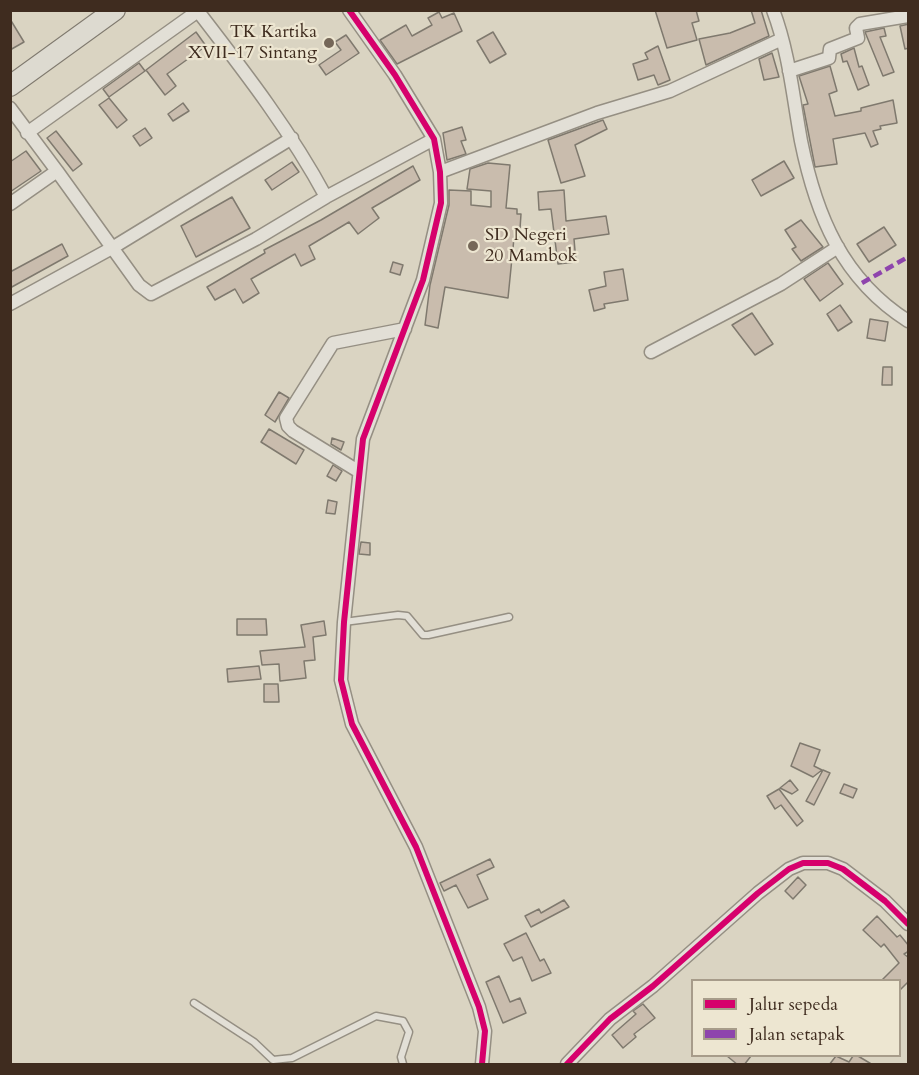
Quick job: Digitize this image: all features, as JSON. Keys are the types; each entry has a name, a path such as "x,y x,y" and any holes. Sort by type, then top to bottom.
{"highway":[{"path":"10,86 115,10"}],"street":[{"path":"349,10 401,83 434,139 440,172 441,203 437,229 405,329 363,439 358,471 340,680 347,712 416,847 479,1007 485,1031 482,1064"},
{"path":"773,10 782,39 801,141 818,207 838,247 871,293 909,321"},
{"path":"27,132 198,11 292,138 326,197"},
{"path":"789,71 829,58 830,49 858,38 856,28 860,24 909,16"},
{"path":"440,172 597,113 670,91 782,39"},
{"path":"10,108 139,285 151,294 220,259 326,197 434,139"},
{"path":"10,304 112,248 292,138"},
{"path":"10,204 57,171"},
{"path":"651,352 781,284 838,247"},
{"path":"358,471 293,432 286,418 333,343 405,329"},
{"path":"567,1065 610,1019 653,986 758,893 789,869 803,863 828,863 843,869 885,901 909,924"}],"lane":[{"path":"344,622 398,615 407,616 423,635 428,635 509,617"},
{"path":"194,1003 254,1042 273,1060 292,1058 376,1016 403,1021 409,1032 401,1056 403,1065"}],"building":[{"path":"655,10 696,10 699,21 692,23 697,40 667,48"},
{"path":"751,10 761,10 769,36 706,65 699,39 730,33 755,23"},
{"path":"439,12 442,18 454,13 462,31 397,64 380,40 406,25 412,36 432,25 428,18"},
{"path":"10,19 24,42 10,50"},
{"path":"909,24 909,48 905,49 900,26"},
{"path":"884,28 886,36 880,37 894,72 883,76 865,32"},
{"path":"196,32 206,46 167,74 176,86 165,95 146,70"},
{"path":"493,32 506,54 490,63 477,41"},
{"path":"346,35 359,53 326,75 319,65 341,50 335,42"},
{"path":"658,46 670,80 658,85 654,75 638,80 633,64 648,59 645,53"},
{"path":"854,48 859,67 862,66 869,85 858,90 847,61 843,62 841,54"},
{"path":"772,53 779,77 764,80 759,59"},
{"path":"139,63 145,71 109,97 103,89"},
{"path":"830,66 837,91 829,94 835,116 861,111 861,108 893,100 897,123 880,126 881,129 873,131 878,144 871,147 865,133 833,139 837,164 815,167 803,105 808,104 799,76"},
{"path":"109,98 127,120 117,128 99,105"},
{"path":"183,103 189,111 173,121 168,114"},
{"path":"603,120 607,129 575,145 585,176 561,183 548,140"},
{"path":"462,127 466,140 461,141 466,154 447,160 443,133"},
{"path":"145,128 152,138 140,146 133,136"},
{"path":"56,131 82,164 73,171 47,138"},
{"path":"26,151 41,171 10,192 10,162"},
{"path":"784,161 794,178 761,196 752,180"},
{"path":"292,162 299,172 272,190 265,180"},
{"name":"SD Negeri 20 Mambok","path":"488,163 510,165 506,208 517,209 517,214 521,214 520,229 515,228 508,298 445,287 438,328 425,325 430,285 449,205 449,190 471,191 471,205 491,207 491,191 467,189 470,169"},
{"path":"413,166 420,180 372,208 379,218 358,234 349,222 309,246 315,259 301,266 295,254 251,279 259,293 243,303 235,289 215,300 207,287 265,253 264,250 321,220"},
{"path":"564,190 566,221 606,216 609,234 574,239 576,262 558,264 551,209 539,210 538,192"},
{"path":"232,197 250,228 196,257 181,226"},
{"path":"801,220 823,247 801,261 792,249 796,247 785,230"},
{"path":"884,227 896,245 869,262 857,244"},
{"path":"62,244 68,256 10,288 10,272"},
{"path":"393,262 403,265 400,275 390,272"},
{"path":"828,263 843,284 820,301 804,279"},
{"path":"623,269 628,300 604,304 605,308 594,311 589,290 606,286 604,272"},
{"path":"840,305 852,322 838,331 827,314"},
{"path":"752,313 773,344 755,355 732,325"},
{"path":"870,319 888,322 885,341 867,338"},
{"path":"883,367 892,367 892,385 882,385"},
{"path":"279,392 289,398 275,422 265,415"},
{"path":"269,429 304,450 296,464 261,442"},
{"path":"332,438 344,442 341,450 331,444"},
{"path":"333,465 342,471 336,481 327,476"},
{"path":"328,500 337,502 335,514 326,513"},
{"path":"361,542 370,543 370,555 359,554"},
{"path":"237,619 266,619 267,635 237,635"},
{"path":"324,621 326,635 313,637 315,660 304,661 306,678 280,681 279,664 262,665 260,651 305,647 301,625"},
{"path":"259,666 261,679 228,682 227,669"},
{"path":"264,684 278,684 279,702 264,702"},
{"path":"800,743 820,750 814,766 822,770 813,777 791,766"},
{"path":"823,770 830,773 814,805 806,801"},
{"path":"790,780 798,790 792,794 780,788"},
{"path":"844,784 857,789 853,798 840,793"},
{"path":"779,789 803,821 797,826 781,805 775,809 767,796"},
{"path":"490,859 494,867 477,875 488,899 468,908 456,885 444,891 440,883"},
{"path":"798,877 806,885 793,899 785,891"},
{"path":"564,900 569,907 531,927 525,916 539,909 541,913"},
{"path":"877,916 897,937 900,935 909,946 909,951 904,954 909,958 909,981 901,989 901,979 883,979 899,963 884,944 881,947 863,930"},
{"path":"526,933 540,961 544,959 551,973 532,981 522,957 513,961 504,944"},
{"path":"499,976 510,1002 520,998 526,1013 503,1023 486,982"},
{"path":"643,1004 655,1018 634,1034 636,1037 623,1048 612,1035 636,1014 633,1011"},
{"path":"728,1057 750,1057 744,1065 738,1065"},
{"path":"835,1057 849,1062 852,1057 860,1057 873,1065 829,1065"}],"marked path":[{"path":"862,283 908,257"}],"cycle path":[{"path":"349,10 395,75 434,139 440,172 441,203 423,280 363,439 344,622 341,680 352,724 416,847 479,1007 485,1031 482,1064"},
{"path":"567,1064 610,1019 653,986 758,893 789,869 803,863 828,863 843,869 885,901 908,924"}],"place":[{"name":"TK Kartika XVII-17 Sintang","path":"329,43"},
{"name":"SD Negeri 20 Mambok","path":"473,246"}]}
